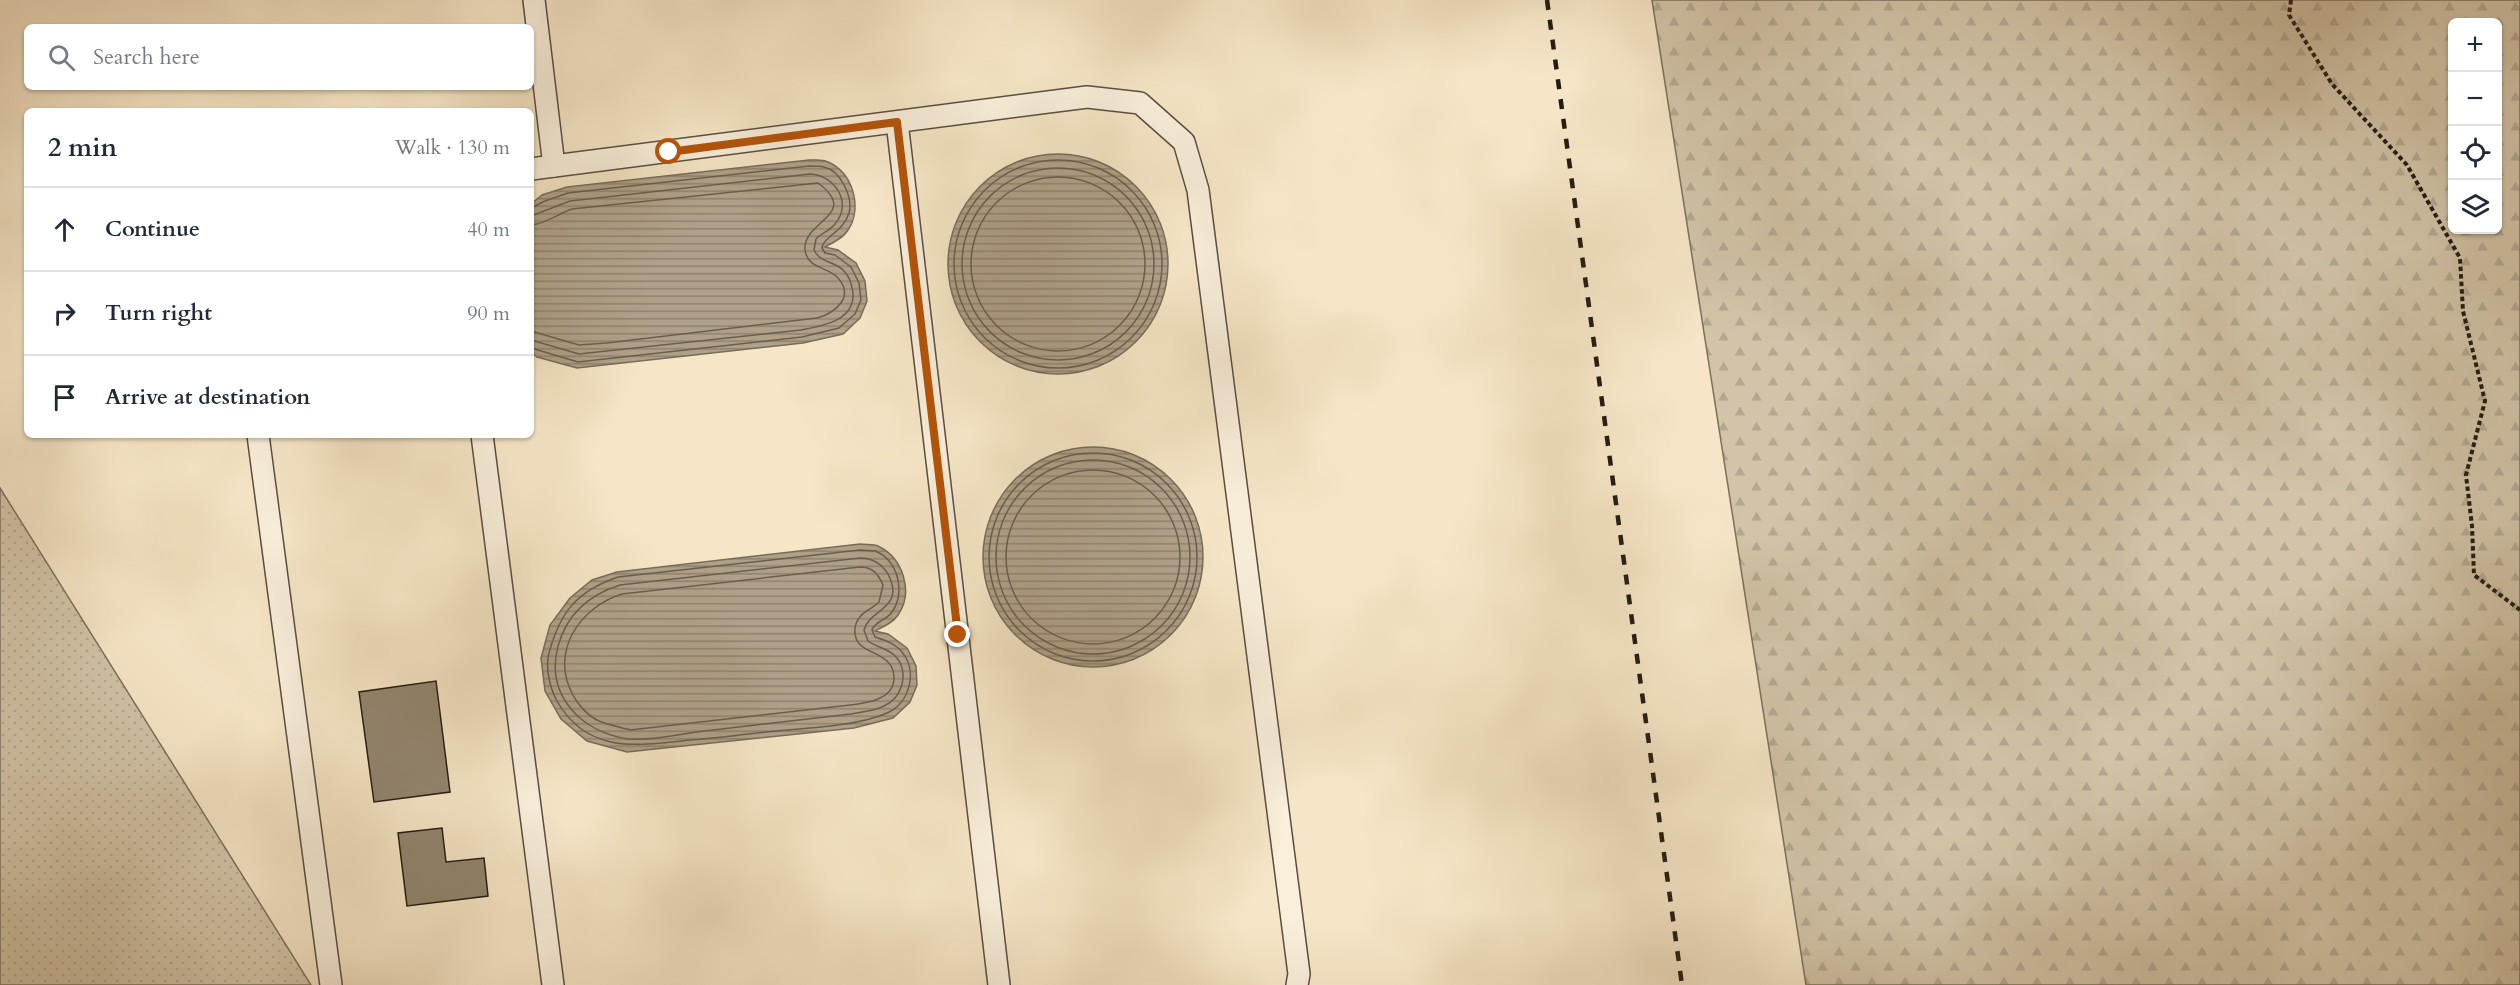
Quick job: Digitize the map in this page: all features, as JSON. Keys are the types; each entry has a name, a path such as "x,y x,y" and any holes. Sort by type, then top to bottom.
{"lane":[{"path":"534,0 554,166"},
{"path":"534,169 1087,97 1140,103 1184,142 1198,190 1299,974 1296,985"},
{"path":"897,122 999,985"},
{"path":"258,438 331,985"},
{"path":"482,438 554,985"}],"path":[{"path":"2290,0 2289,15 2332,84 2407,165 2460,258 2463,310 2486,401 2466,475 2472,526 2474,575 2520,610"}],"green space":[{"path":"1652,0 2520,0 2520,985 1806,985"},
{"path":"0,488 311,985 0,985"}],"water":[{"path":"1058,154 1079,156 1100,162 1136,186 1160,222 1166,243 1168,264 1166,285 1160,306 1136,342 1100,366 1079,372 1058,374 1037,372 1016,366 980,342 956,306 950,285 948,264 950,243 956,222 980,186 1016,162 1037,156"},
{"path":"824,160 844,174 853,192 855,212 848,230 825,247 838,250 856,263 865,281 867,301 860,318 843,334 803,343 577,368 537,357 534,354 534,202 542,195 567,187"},
{"path":"1082,447 1104,447 1135,455 1154,465 1171,479 1185,496 1195,515 1203,546 1203,568 1195,599 1185,618 1171,635 1154,649 1135,659 1104,667 1082,667 1041,654 1023,642 1008,627 991,599 983,568 983,546 996,505 1008,487 1023,472 1051,455"},
{"path":"860,544 876,545 887,551 900,567 905,586 903,606 896,618 875,631 888,634 907,648 916,666 917,685 910,702 893,718 854,728 627,752 587,741 561,719 545,691 541,658 550,625 570,598 592,580 617,572"}],"building":[{"path":"436,681 450,792 374,802 359,692"},
{"path":"442,828 446,862 484,858 488,896 407,906 398,833"}],"railway":[{"path":"1547,0 1682,985"}],"route":[{"path":"669,152 897,122 958,635"}]}
